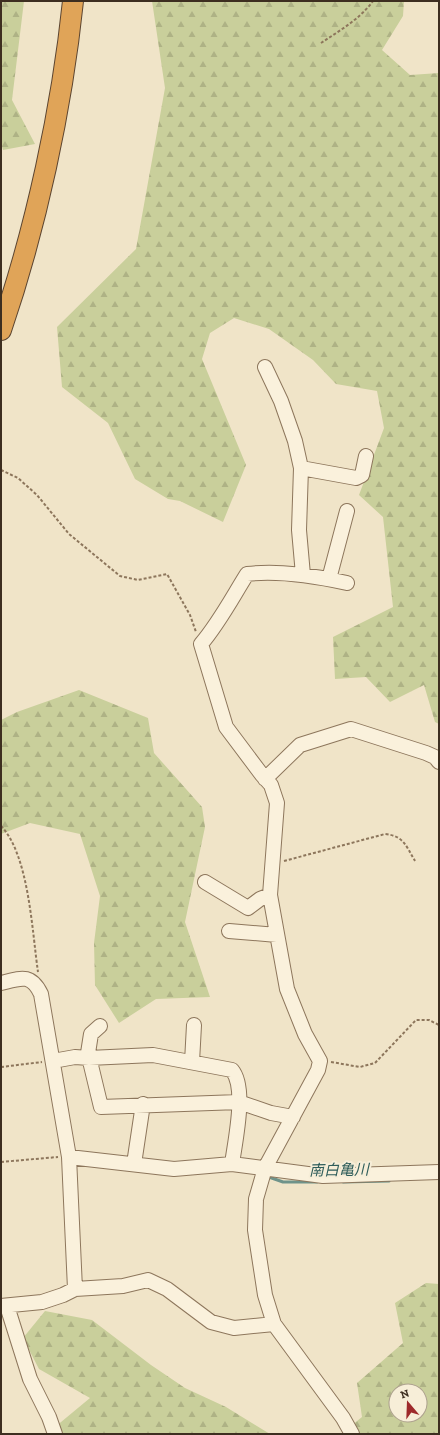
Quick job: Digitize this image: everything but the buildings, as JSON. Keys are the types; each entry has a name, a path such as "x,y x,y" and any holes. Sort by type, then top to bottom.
{"highway":[{"path":"1,330 25,249 42,179 57,105 69,35 73,1"}],"street":[{"path":"265,367 281,401 295,441 301,468 299,530 303,575"},
{"path":"301,468 356,478 362,475 366,456"},
{"path":"329,579 347,512"},
{"path":"347,583 303,575 258,572 247,574 221,614 216,627 201,644 226,727 265,779 272,785 277,804 270,895 287,989 305,1034 320,1061 318,1070 265,1168 256,1199 255,1230 265,1295 274,1324 343,1418 352,1434"},
{"path":"265,779 300,745 350,729 426,753 434,757 439,762"},
{"path":"205,882 248,908 260,899 270,895"},
{"path":"229,931 277,935"},
{"path":"1,983 23,977 36,983 42,994 69,1157 75,1289"},
{"path":"192,1062 194,1025"},
{"path":"100,1026 90,1034 88,1053 101,1107 143,1104 240,1102 271,1113 293,1117"},
{"path":"53,1061 75,1058 153,1055 232,1070 237,1076 240,1102 232,1164"},
{"path":"134,1164 143,1104"},
{"path":"69,1157 174,1169 232,1164 323,1176 439,1172"},
{"path":"55,1434 49,1417 30,1379 4,1306 42,1302 75,1289 124,1286 148,1280 167,1289 211,1322 234,1328 274,1324"}],"path":[{"path":"321,43 350,23 367,9 373,1"},
{"path":"1,180 1,222"},
{"path":"1,470 18,478 37,495 69,534 120,576 138,580 167,574 190,615 201,644"},
{"path":"1,826 14,843 20,862 29,905 42,994"},
{"path":"273,864 385,834 396,835 403,841 416,861"},
{"path":"320,1061 360,1067 375,1063 416,1020 429,1020 439,1025"},
{"path":"1,1067 53,1061"},
{"path":"1,1162 69,1157"}],"green space":[{"path":"1,1 24,1 12,100 35,144 3,150 1,143"},
{"path":"152,1 404,1 403,16 382,50 410,75 439,73 439,724 435,722 424,685 390,702 366,677 335,679 333,637 393,607 383,517 359,495 384,428 377,391 336,384 313,360 269,329 234,318 210,333 202,359 246,465 223,522 180,501 168,499 135,479 108,423 62,387 57,327 136,249 165,88"},
{"path":"79,690 148,718 154,753 202,807 205,827 185,922 210,997 156,999 119,1023 95,985 94,943 100,896 80,834 30,823 1,834 1,720 17,712"},
{"path":"426,1283 439,1284 439,1434 341,1434 362,1417 357,1383 403,1343 395,1303"},
{"path":"45,1311 92,1320 151,1365 185,1388 226,1407 270,1434 55,1434 55,1427 90,1398 39,1369 23,1338"}],"waterway":[{"name":"南白亀川","path":"266,1176 283,1182 317,1182"},
{"name":"南白亀川","path":"343,1182 389,1181"}]}
